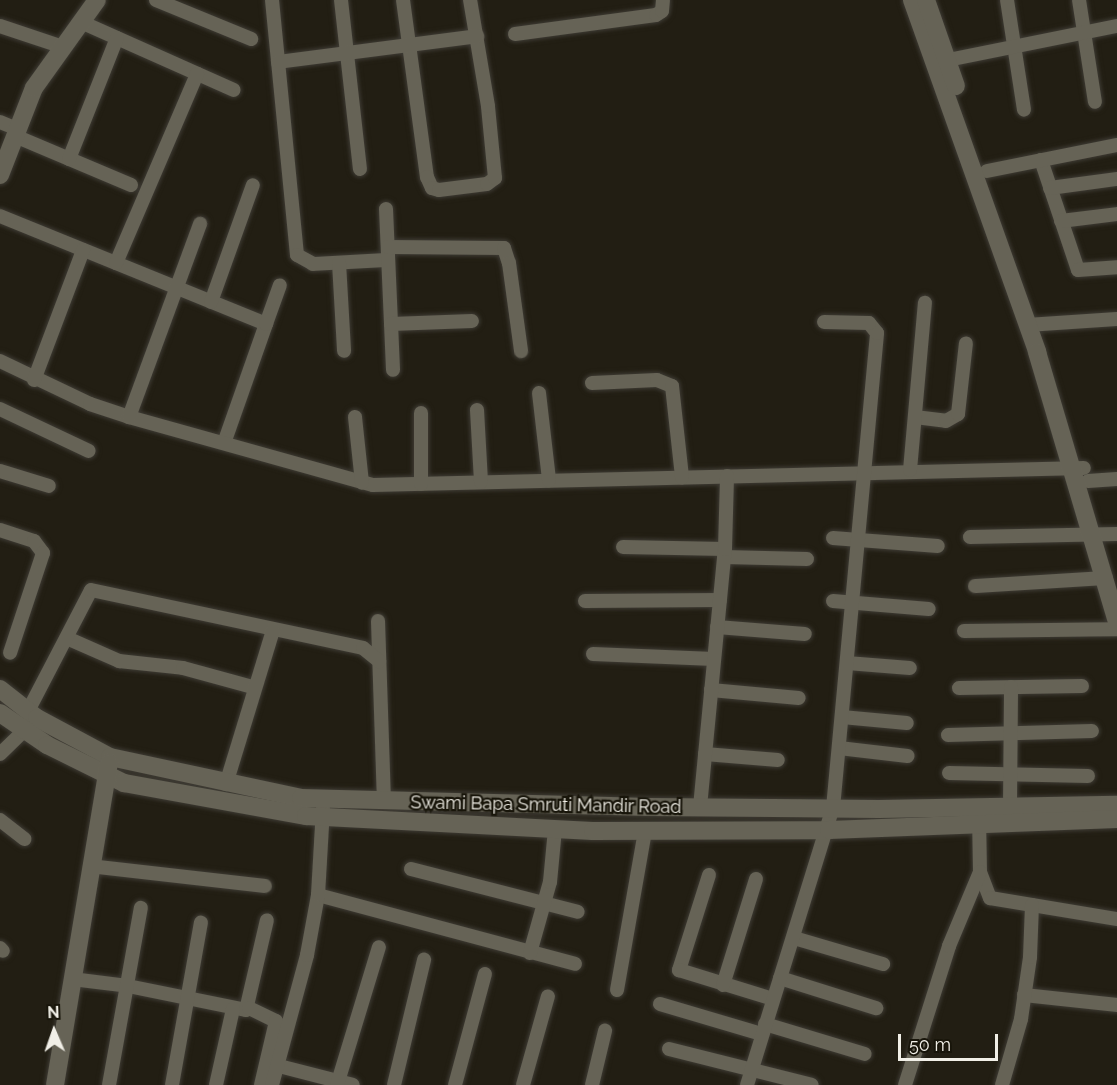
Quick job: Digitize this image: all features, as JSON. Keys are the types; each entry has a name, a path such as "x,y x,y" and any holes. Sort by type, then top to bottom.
{"street":[{"path":"0,152 8,128 34,88 84,0"},
{"path":"58,46 81,22 97,0"},
{"path":"156,0 251,39"},
{"path":"272,0 297,255 313,264 339,263 388,253 504,248 509,263 521,351"},
{"path":"341,0 360,169"},
{"path":"404,0 432,188 488,184 495,178 477,36 470,0"},
{"path":"515,34 656,15 662,11 663,0"},
{"path":"912,0 1033,323"},
{"path":"926,0 987,171 1082,473 1106,535 1117,622"},
{"path":"1007,0 1016,45 1024,110"},
{"path":"1079,0 1095,102"},
{"path":"81,22 234,90"},
{"path":"0,26 58,46"},
{"path":"948,60 1117,26"},
{"path":"278,62 477,36"},
{"path":"69,159 117,38"},
{"path":"116,263 197,74"},
{"path":"8,128 69,159 131,185"},
{"path":"0,175 8,128"},
{"path":"987,171 1117,145"},
{"path":"1041,160 1078,270 1117,267"},
{"path":"1050,188 1117,179"},
{"path":"211,302 253,185"},
{"path":"386,209 393,370"},
{"path":"1061,221 1117,214"},
{"path":"0,216 266,324"},
{"path":"129,417 200,224"},
{"path":"34,380 83,250"},
{"path":"339,263 344,351"},
{"path":"224,442 280,285"},
{"path":"910,471 926,303"},
{"path":"1033,323 1117,319"},
{"path":"391,324 472,321"},
{"path":"747,1085 763,1029 829,830 848,663 867,471 877,333 869,323 824,322"},
{"path":"915,417 946,421 958,414 966,343"},
{"path":"0,361 34,380 129,417 224,442 362,483 421,484 867,471 1082,473 1117,479"},
{"path":"592,383 657,380 672,386 682,477"},
{"path":"539,393 549,480"},
{"path":"0,409 89,451"},
{"path":"477,410 481,482"},
{"path":"420,414 421,484"},
{"path":"355,417 362,483"},
{"path":"0,471 49,486"},
{"path":"700,807 725,553 727,476"},
{"path":"0,530 34,542 43,553 10,653"},
{"path":"970,537 1106,535"},
{"path":"833,538 938,546"},
{"path":"623,547 807,559"},
{"path":"975,586 1112,577"},
{"path":"0,754 24,731 91,590 363,648 379,661"},
{"path":"585,601 720,600"},
{"path":"833,601 929,609"},
{"path":"378,621 384,801"},
{"path":"717,627 805,634"},
{"path":"964,631 1117,629"},
{"path":"226,784 253,687 273,630"},
{"path":"69,639 119,661 183,668 253,687"},
{"path":"593,654 714,659"},
{"path":"848,663 910,668"},
{"path":"959,688 1082,686"},
{"path":"1010,806 1011,687"},
{"name":"Swami Bapa Smruti Mandir Road","path":"0,689 108,766 226,784 323,808 384,801 833,808 979,816 1010,806 1117,805"},
{"path":"711,690 799,698"},
{"path":"0,713 24,731 108,766 124,783 228,803 323,808 555,829 645,831 829,830 979,816 1117,819"},
{"path":"842,717 907,723"},
{"path":"948,735 1092,731"},
{"path":"839,748 908,756"},
{"path":"705,754 778,760"},
{"path":"55,1085 108,766"},
{"path":"949,773 1088,776"},
{"path":"272,1085 279,1066 318,895 323,808"},
{"path":"979,816 980,872 990,898 1117,919"},
{"path":"0,820 24,839"},
{"path":"530,952 544,904 555,829"},
{"path":"617,990 645,831"},
{"path":"90,866 265,886"},
{"path":"411,869 578,912"},
{"path":"905,1085 949,946 980,872"},
{"path":"709,875 680,970 773,999"},
{"path":"723,985 756,879"},
{"path":"318,895 575,964"},
{"path":"1002,1085 1024,995 1030,957 1032,906"},
{"path":"109,1085 141,908"},
{"path":"249,1008 267,920"},
{"path":"172,1085 201,923"},
{"path":"794,938 883,964"},
{"path":"338,1083 378,946"},
{"path":"394,1085 424,960"},
{"path":"455,1085 485,975"},
{"path":"780,978 876,1008"},
{"path":"72,979 128,986 233,1010 249,1008 276,1021 261,1085"},
{"path":"1024,995 1117,1005"},
{"path":"523,1085 548,996"},
{"path":"660,1004 865,1054"},
{"path":"216,1085 233,1010"},
{"path":"592,1085 605,1031"},
{"path":"669,1049 812,1085"},
{"path":"279,1066 353,1085"}]}
